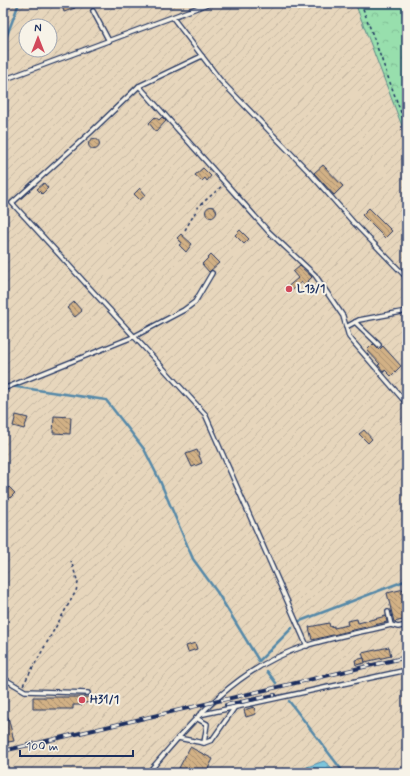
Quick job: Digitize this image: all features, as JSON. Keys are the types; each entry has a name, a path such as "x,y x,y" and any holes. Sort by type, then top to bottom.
{"lane":[{"path":"3,80 210,3"},
{"path":"93,11 109,41"},
{"path":"173,18 221,81 309,172 353,222 407,278"},
{"path":"202,56 139,86 91,132 12,203 202,411 207,419 307,646"},
{"path":"139,86 268,230 315,275 343,316 350,337 407,404"},
{"path":"3,389 133,336 190,306 212,272"},
{"path":"346,327 356,322 407,311"},
{"path":"356,322 379,345"},
{"path":"388,612 391,625"},
{"path":"148,773 197,717 225,689 238,680 281,656 307,646 391,625 398,627 407,625"},
{"path":"197,717 235,707 407,670"},
{"path":"3,678 21,689 31,692 88,693"},
{"path":"178,738 204,743 212,740 235,707"},
{"path":"197,717 207,724 204,743"}],"path":[{"path":"361,3 407,129"},
{"path":"185,230 199,206 226,183"},
{"path":"21,689 76,591 78,583 72,561"}],"shaded area":[{"path":"3,3 355,3 407,139 407,773 3,773"}],"green space":[{"path":"355,3 407,3 407,139"}],"water":[{"path":"324,761 338,773 300,773 307,767"}],"building":[{"path":"61,3 73,3 75,8 64,12"},
{"path":"155,117 159,120 162,117 166,121 156,132 149,123"},
{"path":"92,139 96,139 98,140 98,148 92,149 89,146 89,142"},
{"path":"323,165 343,186 334,195 314,173"},
{"path":"203,168 211,176 207,181 205,178 202,181 195,175"},
{"path":"44,183 48,188 42,194 37,189"},
{"path":"140,188 146,195 140,200 134,194"},
{"path":"209,207 213,207 215,208 215,216 209,217 206,214 206,210"},
{"path":"369,208 392,231 385,238 362,215"},
{"path":"240,230 249,239 244,244 235,235"},
{"path":"181,234 192,244 186,252 179,245 182,243 177,238"},
{"path":"211,255 219,263 209,272 202,264"},
{"path":"300,266 312,277 304,285 302,282 289,293 285,289 298,278 293,272"},
{"path":"74,302 82,311 75,317 67,308"},
{"path":"373,344 379,350 383,346 401,366 391,376 385,370 384,372 378,365 380,364 367,350"},
{"path":"16,415 28,418 24,429 13,426"},
{"path":"54,416 71,417 70,434 53,433"},
{"path":"364,430 372,439 368,443 359,434"},
{"path":"197,450 202,463 192,467 186,454"},
{"path":"9,487 15,493 6,502 3,499 3,492"},
{"path":"404,589 407,602 407,619 394,622 387,593"},
{"path":"386,616 387,622 312,640 309,627 329,623 330,627 334,626 334,628 348,625 347,621 357,619 358,623"},
{"path":"195,643 197,649 188,652 186,646"},
{"path":"389,647 391,656 365,662 362,653"},
{"path":"364,658 365,663 356,665 355,660"},
{"path":"33,697 96,697 96,702 73,705 73,709 33,709"},
{"path":"254,707 256,714 246,717 244,710"},
{"path":"8,717 14,741 3,743 3,718"},
{"path":"190,747 213,759 206,773 189,773 179,768"}],"waterway":[{"path":"3,46 19,3"},
{"path":"3,385 106,400 144,449 160,481 193,559 217,592 259,661 292,628"},
{"path":"300,621 407,580"},
{"path":"267,671 276,683"},
{"path":"289,701 344,773"}],"railway":[{"path":"3,751 407,657"},
{"path":"226,705 275,695"}],"place":[{"name":"L13/1","path":"289,289"},
{"name":"H31/1","path":"82,700"}]}
